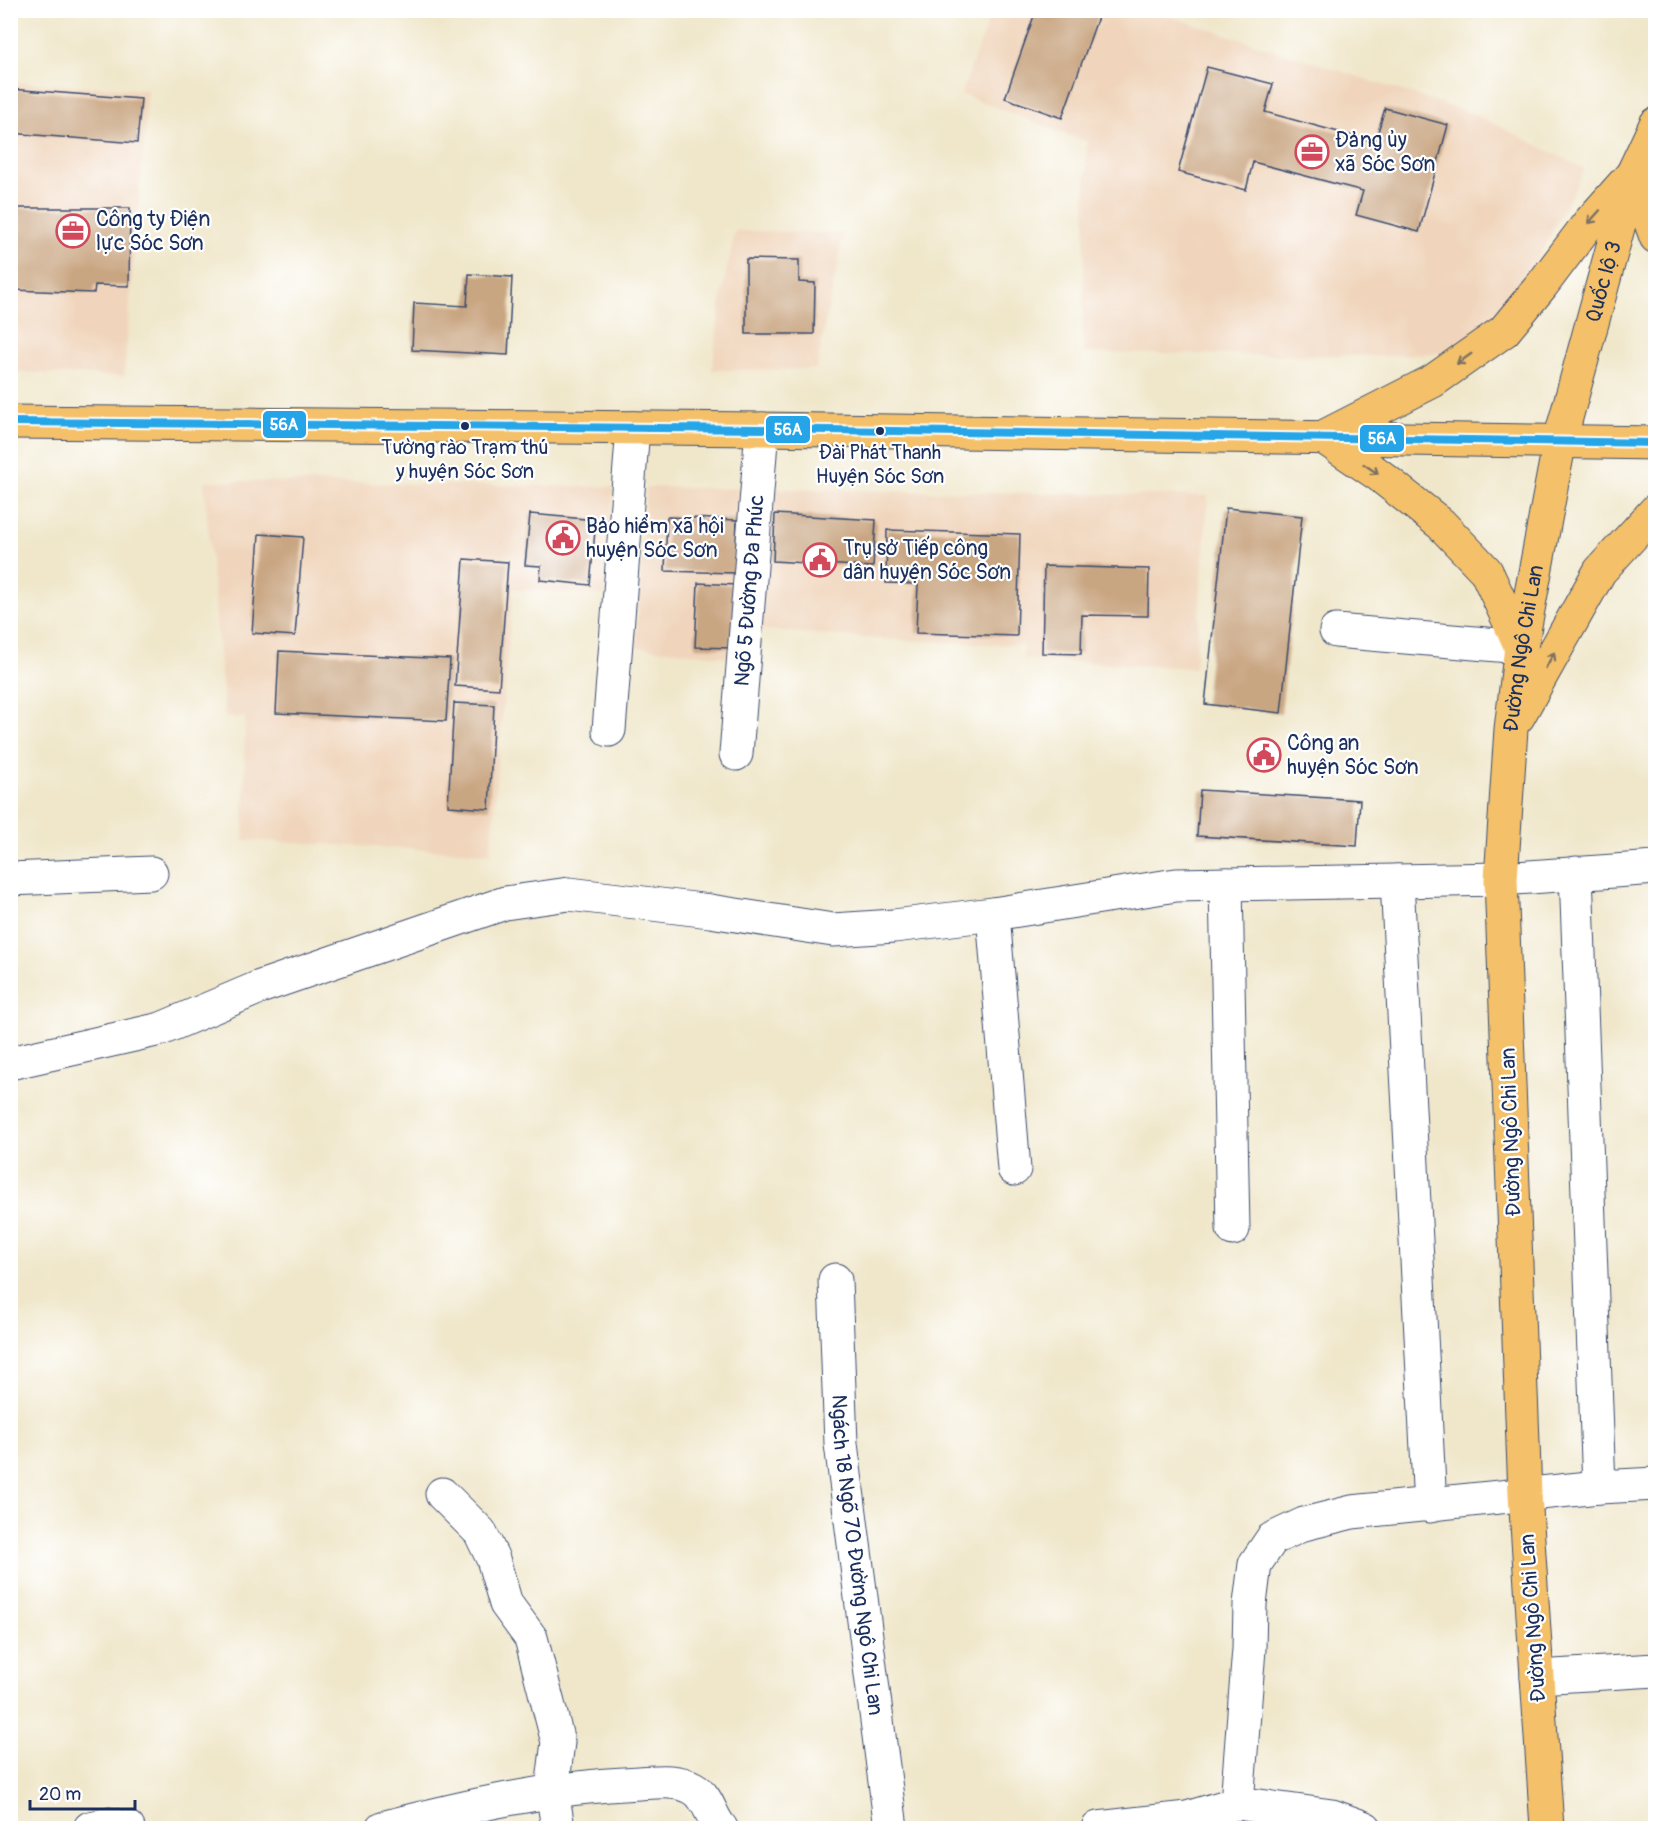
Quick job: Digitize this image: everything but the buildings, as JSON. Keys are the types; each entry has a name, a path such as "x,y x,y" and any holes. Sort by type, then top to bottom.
{"main road":[{"name":"Quốc lộ 3","path":"1560,440 1633,173 1656,124"},
{"path":"1323,436 1433,381 1504,331 1588,224 1633,173 1656,237"},
{"path":"10,422 1323,436 1656,443"},
{"path":"1323,436 1424,510 1471,555 1486,571 1521,646"},
{"name":"Đường Ngô Chi Lan","path":"1547,1828 1525,1494 1501,879 1511,729 1521,646 1560,440"},
{"path":"1511,729 1600,570 1656,510"}],"street":[{"path":"609,730 633,428"},
{"name":"Ngõ 5 Đường Đa Phúc","path":"736,754 762,429"},
{"path":"1336,631 1521,646"},
{"path":"10,1062 161,1029 260,987 506,903 568,894 710,911 833,930 894,926 993,914 1176,885 1501,879 1656,868"},
{"path":"10,879 151,873"},
{"path":"1576,873 1599,1487"},
{"path":"1397,881 1430,1506"},
{"path":"1226,884 1233,1229"},
{"path":"993,914 1014,1169"},
{"name":"Ngách 18 Ngõ 70 Đường Ngô Chi Lan","path":"835,1280 841,1444 891,1828"},
{"path":"1237,1803 1249,1650 1250,1604 1255,1564 1272,1539 1304,1524 1352,1512 1430,1506 1599,1487 1656,1484"},
{"path":"442,1494 480,1532 493,1559 506,1604 531,1638 558,1742 552,1790 558,1828"},
{"path":"1537,1677 1656,1670"},
{"path":"382,1828 464,1807 552,1790 672,1782 693,1788 705,1798 721,1828"},
{"path":"1098,1828 1187,1818 1237,1803 1332,1816 1365,1828"},
{"path":"90,1828 110,1824 128,1828"}],"shaded area":[{"path":"992,11 1153,11 1474,114 1585,169 1525,283 1483,327 1445,353 1382,356 1082,353 1087,142 961,94"},
{"name":"Công ty Điện lực Sóc Sơn","path":"10,82 148,90 124,376 11,372"},
{"path":"735,231 844,233 816,369 712,370 722,294"},
{"path":"204,481 614,487 605,595 513,589 490,853 244,840 245,717 225,718"},
{"path":"646,487 747,489 739,658 636,647"},
{"path":"765,489 1208,496 1195,668 1023,659 1023,645 878,639 756,629"}],"transit line":[{"name":"56A","path":"10,422 762,429 1656,443"}],"place":[{"name":"Đảng ủy xã Sóc Sơn","path":"1312,152"},
{"name":"Công ty Điện lực Sóc Sơn","path":"73,231"},
{"name":"Tường rào Trạm thú y huyện Sóc Sơn","path":"465,426"},
{"name":"Đài Phát Thanh Huyện Sóc Sơn","path":"880,431"},
{"name":"Bảo hiểm xã hội huyện Sóc Sơn","path":"563,538"},
{"name":"Trụ sở Tiếp công dân huyện Sóc Sơn","path":"820,560"},
{"name":"Công an huyện Sóc Sơn","path":"1264,755"}]}
